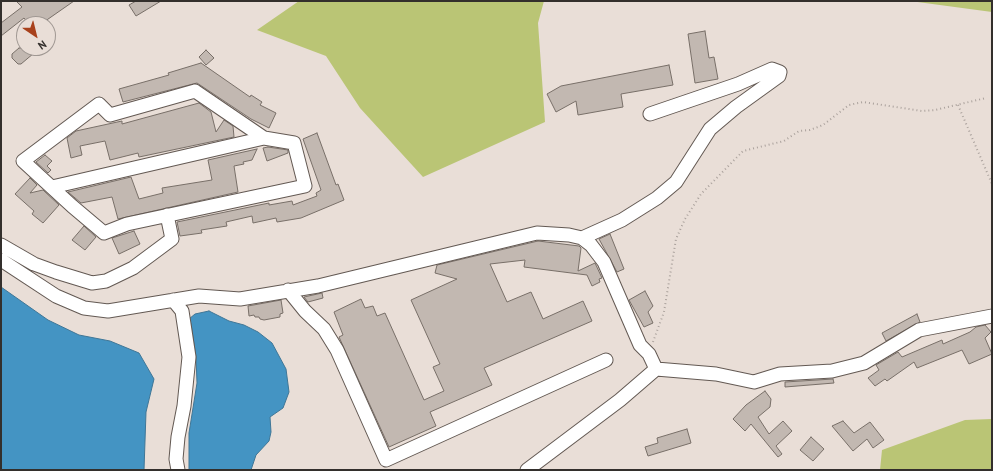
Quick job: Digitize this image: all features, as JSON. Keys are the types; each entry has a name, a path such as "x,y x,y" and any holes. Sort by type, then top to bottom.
{"street":[{"path":"582,238 622,220 656,198 676,182 710,129 736,107 779,76 780,72 772,69 738,84 650,114"},
{"path":"52,187 264,138 294,143 305,186 127,224 104,232 72,206 23,161 99,104 110,115 195,92 264,138"},
{"path":"1,245 34,264 56,272 92,283 106,281 133,268 172,239 167,215"},
{"path":"1,260 56,296 84,308 108,311 200,296 240,299 318,286 537,233 569,235 582,238 604,262 640,345 649,354 656,369"},
{"path":"288,290 305,311 324,329 338,350 386,460 606,360"},
{"path":"173,300 182,311 189,357 184,406 178,436 176,459 178,470"},
{"path":"527,470 620,400 656,369 716,374 754,382 780,374 832,371 864,362 919,330 992,316"}],"path":[{"path":"649,354 664,312 676,239 685,218 701,194 743,151 784,141 799,131 810,130 823,125 849,105 863,102 922,111 958,105 986,98"},
{"path":"958,105 992,184"}],"green space":[{"path":"299,1 544,1 538,23 545,122 423,177 360,108 326,56 257,30"},
{"path":"910,1 992,1 992,12"},
{"path":"992,419 992,470 880,470 882,450 965,420"}],"water":[{"path":"1,287 48,320 79,335 110,341 139,353 154,379 146,412 144,470 1,470"},
{"path":"209,311 229,321 244,325 258,332 272,343 286,369 289,392 283,408 270,417 271,432 269,441 256,455 251,470 189,470 189,433 197,383 196,357 189,319 195,314"}],"building":[{"path":"16,1 74,1 52,16 16,16 16,24 1,36 1,23 22,7"},
{"path":"136,1 161,1 136,16 129,5"},
{"path":"705,31 709,58 714,57 718,79 695,83 688,34"},
{"path":"206,50 214,58 206,65 199,57"},
{"path":"16,51 16,56 30,56 21,64 18,64 12,58 12,54"},
{"path":"201,63 250,97 251,95 262,102 260,105 276,113 269,128 251,119 197,83 123,102 119,89 169,75 168,73"},
{"path":"669,65 673,85 621,94 623,107 578,115 576,101 556,112 547,94 561,86"},
{"path":"199,103 211,112 216,132 224,120 233,126 234,137 139,157 138,153 110,160 105,141 80,146 82,155 71,158 67,138 76,131 122,121 122,124"},
{"path":"317,133 336,185 338,184 344,200 301,218 277,222 276,218 253,223 252,216 226,222 227,226 201,230 202,233 180,236 177,222 269,203 269,205 292,201 293,205 317,196 316,193 321,190 303,139"},
{"path":"268,147 288,150 288,153 267,161 263,148"},
{"path":"257,149 252,160 243,162 244,164 234,166 238,192 118,219 112,197 81,203 68,192 131,177 139,199 163,193 162,188 212,180 208,160"},
{"path":"45,155 52,161 47,166 51,170 48,173 36,162"},
{"path":"30,178 37,185 30,193 43,190 59,205 43,223 32,214 34,211 15,194"},
{"path":"84,226 96,237 85,250 72,240"},
{"path":"134,231 140,244 119,254 112,238"},
{"path":"610,234 624,269 617,272 599,239"},
{"path":"538,241 579,246 581,248 578,271 595,263 602,278 599,279 600,282 592,286 587,275 524,267 525,260 490,264 507,302 531,292 543,319 583,301 592,321 484,368 492,385 430,412 436,426 389,447 339,337 343,335 334,312 361,299 365,308 373,306 377,316 385,313 424,400 444,391 433,367 440,364 411,300 457,279 435,273 437,265"},
{"path":"645,291 653,306 648,312 653,323 644,327 629,300"},
{"path":"322,293 323,298 308,302 304,297"},
{"path":"281,300 283,313 280,314 280,317 264,320 260,319 259,317 255,317 254,315 249,316 248,306"},
{"path":"917,314 920,322 886,341 882,333"},
{"path":"985,325 991,332 985,338 992,354 969,364 962,350 917,368 914,362 887,381 885,379 875,386 868,378 879,370 876,365 898,352 902,357 942,340 943,344 970,332 976,327"},
{"path":"833,379 834,383 785,387 785,382"},
{"path":"765,391 771,399 770,407 758,417 769,434 783,421 792,431 776,446 782,454 778,457 751,424 745,431 733,419 746,405"},
{"path":"843,421 854,433 870,422 884,440 873,448 867,439 853,451 832,426"},
{"path":"687,429 691,443 648,456 645,447 658,443 657,438"},
{"path":"811,437 824,449 813,461 800,450"}]}
